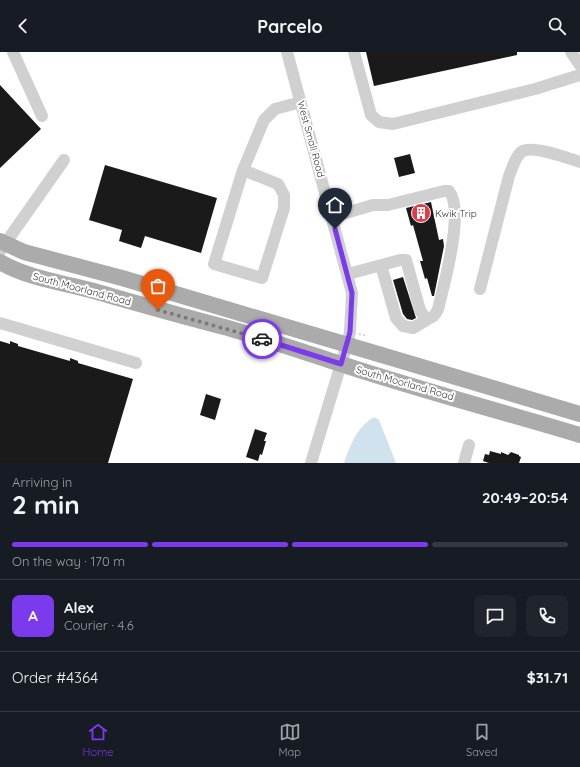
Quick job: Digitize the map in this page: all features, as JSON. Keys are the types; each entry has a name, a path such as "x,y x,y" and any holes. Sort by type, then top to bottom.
{"main road":[{"name":"South Moorland Road","path":"2,246 347,344 386,357 580,414"},
{"name":"South Moorland Road","path":"0,262 16,271 42,279 89,290 299,349 341,364 580,435"}],"street":[{"path":"13,52 42,116"},
{"name":"West Small Road","path":"287,52 348,274 353,303 347,344 311,463"},
{"path":"354,52 371,115 379,122 393,124 535,89 580,75"},
{"path":"571,52 580,65"},
{"path":"243,170 278,184 284,195 284,208 262,278 214,264 243,170 264,120 276,109 301,102"},
{"path":"480,289 509,176 520,152 527,149 540,150 580,162"},
{"path":"2,246 64,160"},
{"path":"332,217 374,205 388,205 449,191 453,195 455,207 452,250 436,314 424,314 412,328 400,324 396,318 381,265"},
{"path":"348,274 400,260 406,260 424,314"},
{"path":"0,323 136,363"},
{"path":"464,463 470,445"}],"water":[{"path":"374,417 379,420 396,463 344,463 355,437 363,426"}],"building":[{"path":"366,52 517,52 517,55 374,86"},
{"path":"0,85 41,129 0,168"},
{"path":"410,154 415,173 399,177 394,158"},
{"path":"105,165 217,198 201,253 145,236 141,248 119,241 122,230 89,220"},
{"name":"Kwik Trip","path":"431,202 439,240 443,239 444,246 434,296 432,296 427,278 425,279 420,261 423,261 413,225 411,226 406,208"},
{"path":"403,277 416,318 412,320 407,319 403,314 393,280"},
{"path":"0,341 10,344 10,341 18,344 18,346 70,361 70,358 78,361 78,363 133,379 108,463 0,463"},
{"path":"206,394 221,399 215,420 200,415"},
{"path":"255,429 267,433 262,455 260,454 258,461 246,457"},
{"path":"490,451 501,454 501,452 508,455 511,452 521,457 519,463 489,463 483,461 485,454 489,455"}],"way so far":[{"path":"158,310 262,339"}],"place":[{"name":"Kwik Trip","path":"421,213"}],"route":[{"path":"262,339 299,349 341,364 350,332 353,303 351,287 335,229"}]}
